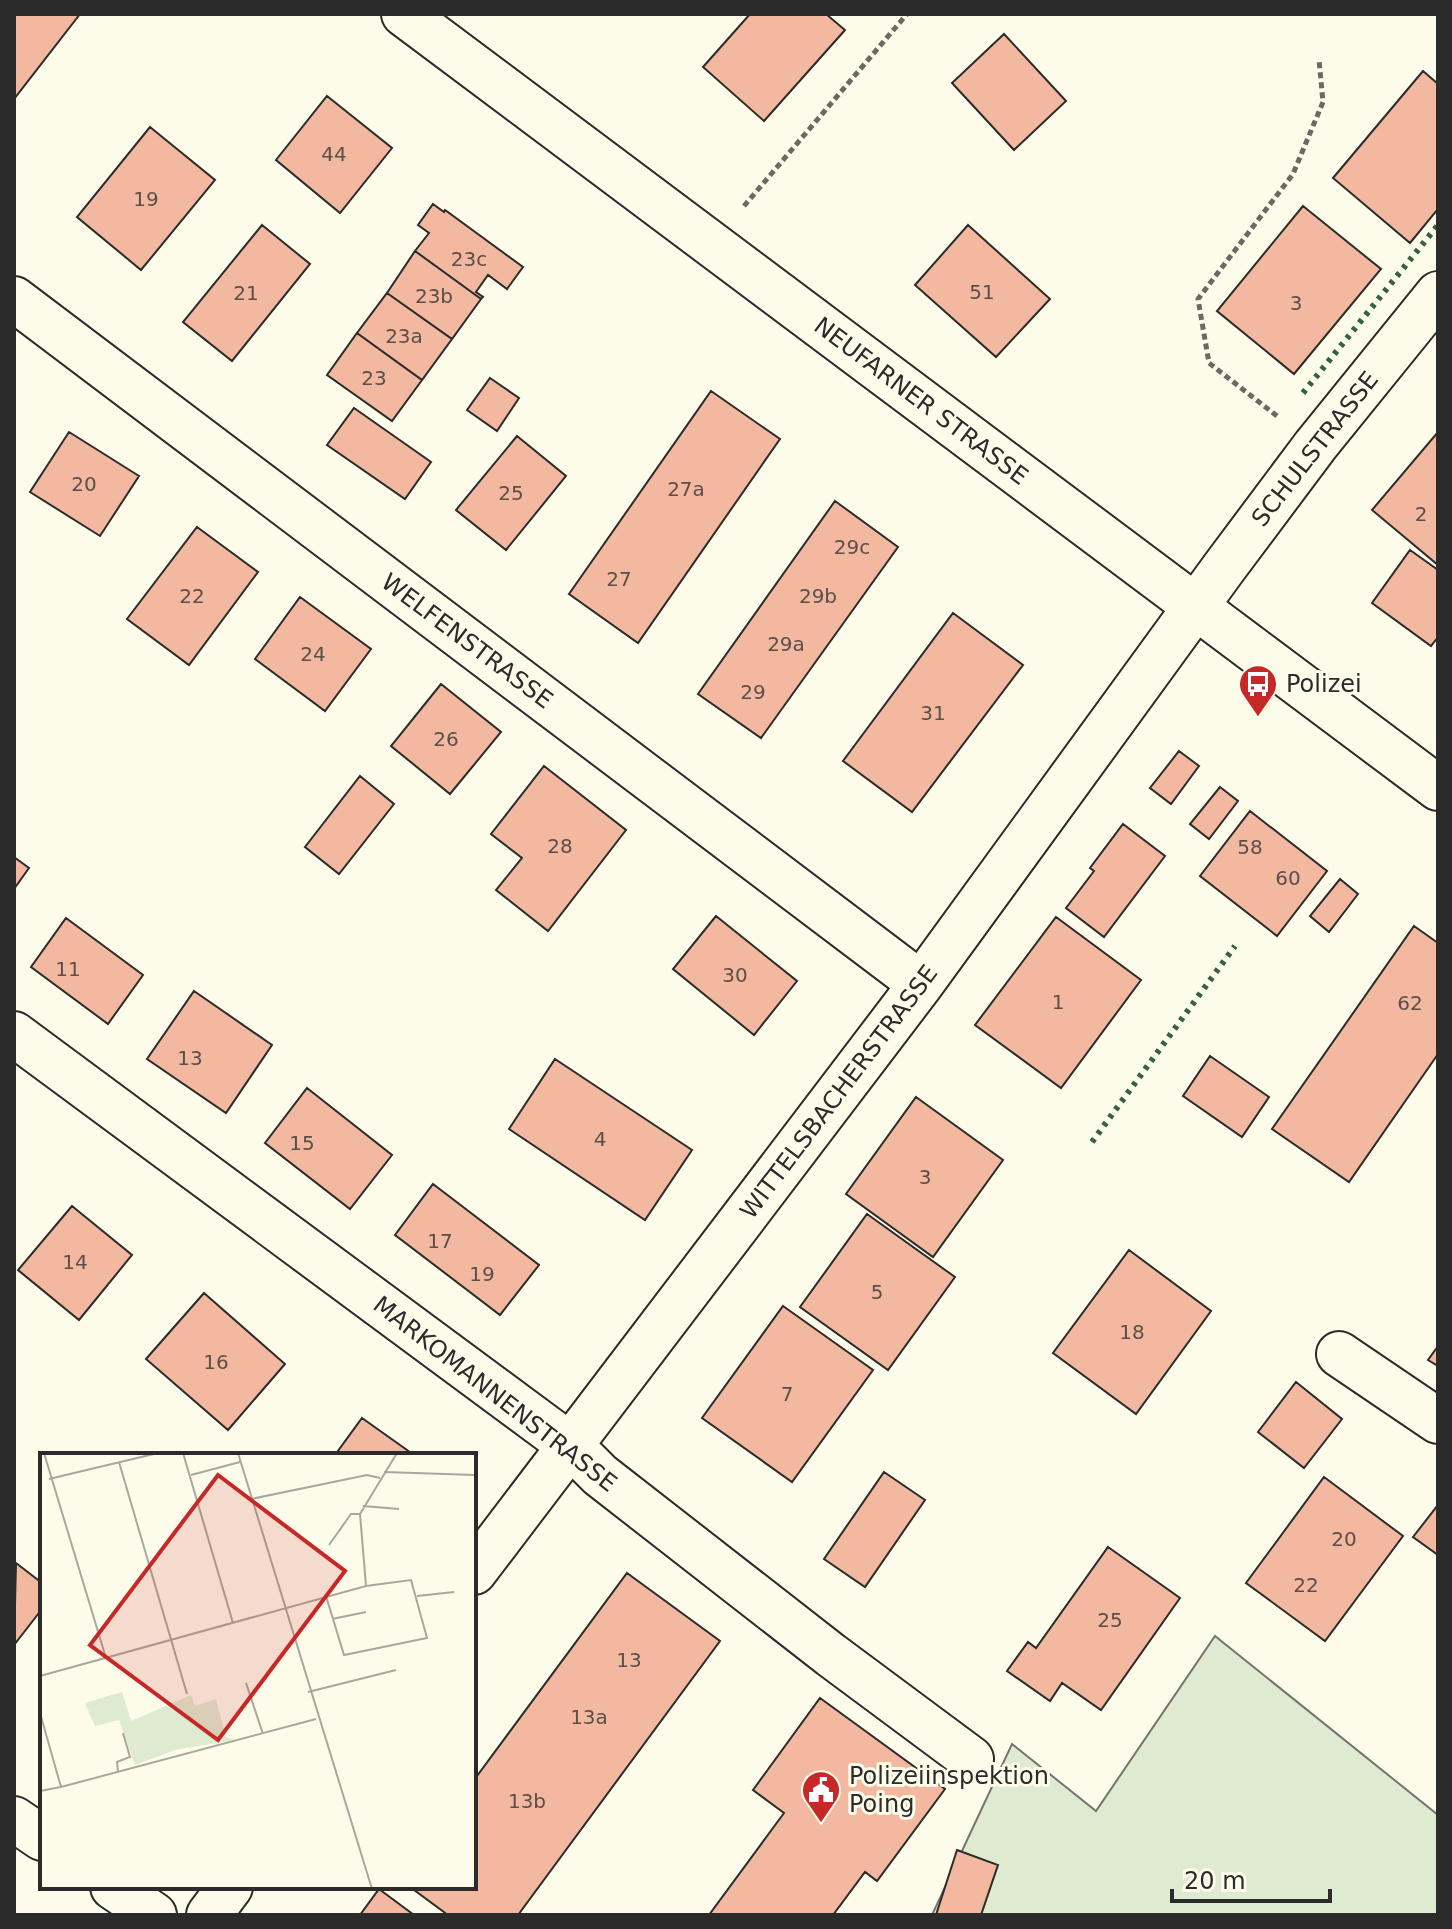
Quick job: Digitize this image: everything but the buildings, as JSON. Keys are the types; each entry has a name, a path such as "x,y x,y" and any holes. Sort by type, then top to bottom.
{"street":[{"name":"NEUFARNER STRASSE","path":"404,14 1438,788"},
{"name":"SCHULSTRASSE","path":"1197,607 1315,446 1438,294"},
{"name":"WELFENSTRASSE","path":"14,299 921,984"},
{"name":"WITTELSBACHERSTRASSE","path":"476,1569 921,984 1197,607"},
{"name":"MARKOMANNENSTRASSE","path":"14,1034 571,1446 624,1494 971,1759"},
{"path":"1339,1354 1438,1421"},
{"path":"14,1819 40,1837"},
{"path":"116,1889 154,1915"},
{"path":"209,1915 228,1889"}],"path":[{"path":"740,211 907,14"},
{"path":"1315,446 1209,363 1198,299 1293,174 1323,102 1319,60"}],"green space":[{"path":"1215,1636 1438,1815 1438,1915 932,1915 1012,1744 1096,1811"}],"hedge":[{"path":"1303,393 1438,225"},
{"path":"1092,1142 1235,946"}],"place":[{"name":"Polizei","path":"1258,718"},
{"name":"Polizeiinspektion Poing","path":"821,1824"}]}
